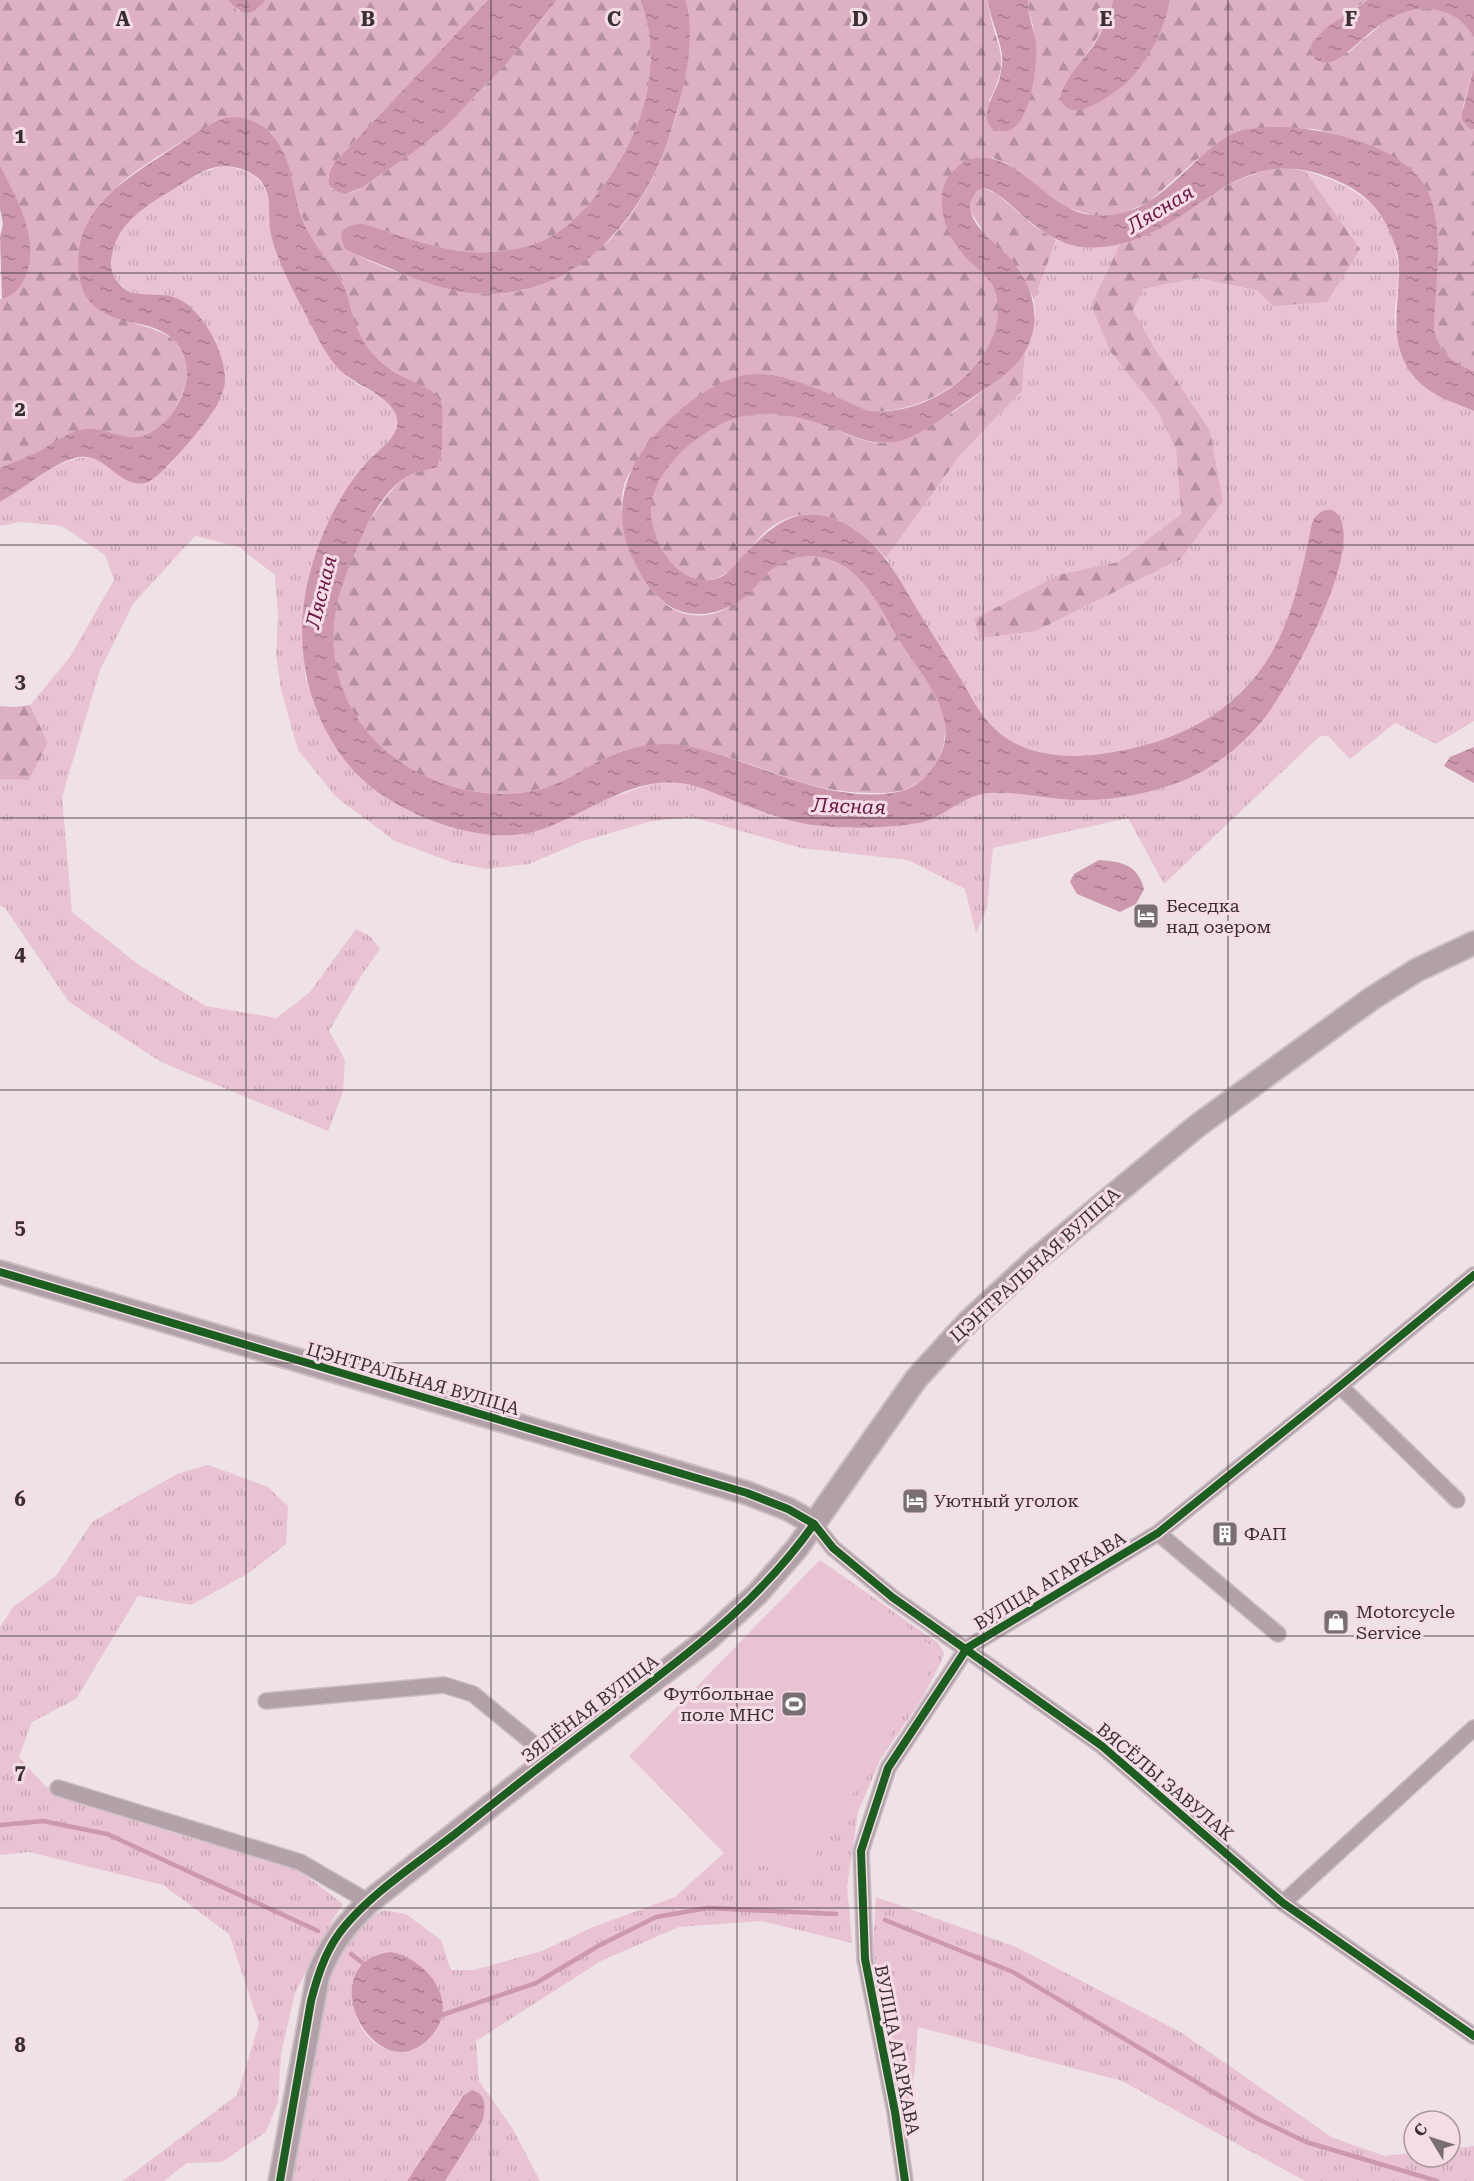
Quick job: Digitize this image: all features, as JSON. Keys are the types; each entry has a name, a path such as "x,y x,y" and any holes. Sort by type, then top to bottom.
{"street":[{"name":"ЦЭНТРАЛЬНАЯ ВУЛІЦА","path":"0,1272 747,1493 788,1509 814,1524 916,1379 969,1321 1034,1261 1197,1126 1324,1032 1417,970 1474,944"},
{"name":"ВУЛІЦА АГАРКАВА","path":"905,2181 895,2112 865,1959 861,1851 888,1768 967,1648 1158,1533 1474,1275"},
{"path":"1340,1386 1457,1500"},
{"name":"ВЯСЁЛЫ ЗАВУЛАК","path":"814,1524 833,1548 892,1597 967,1648 1102,1746 1283,1903 1474,2036"},
{"name":"ЗЯЛЁНАЯ ВУЛІЦА","path":"279,2181 318,1976 327,1953 339,1934 369,1902 733,1617 777,1571 814,1524"},
{"path":"1158,1533 1278,1634"},
{"name":"ЗЯЛЁНАЯ ВУЛІЦА","path":"266,1701 444,1685 472,1694 551,1758"},
{"path":"1283,1903 1474,1728"},
{"path":"58,1788 300,1862 369,1902"}],"green space":[{"path":"0,0 227,0 238,11 257,10 266,0 488,0 336,161 328,177 332,189 346,194 363,187 389,169 459,112 500,70 557,0 640,0 648,25 651,51 644,103 636,128 611,174 585,208 567,226 530,245 484,252 467,252 415,241 365,224 341,236 347,248 386,268 442,286 489,294 517,292 543,284 567,272 610,239 637,206 661,160 680,99 686,70 690,27 686,0 988,0 1001,60 997,84 989,101 1023,116 1033,85 1036,54 1028,0 1113,0 1099,35 1063,87 1097,103 1121,87 1142,63 1160,33 1170,0 1368,0 1353,9 1311,47 1315,59 1349,52 1384,22 1399,13 1427,8 1442,10 1455,16 1468,27 1474,38 1474,67 1463,107 1470,129 1474,129 1474,371 1459,364 1443,351 1434,330 1437,233 1383,152 1360,141 1315,129 1258,128 1196,160 1150,201 1124,213 1109,215 1092,215 1067,208 1005,163 993,158 979,157 954,169 979,269 992,284 997,295 999,319 992,342 979,363 960,381 937,395 913,405 888,411 866,410 823,392 779,378 748,375 638,463 631,471 623,492 622,519 632,557 659,598 682,613 705,615 726,609 744,596 769,572 794,558 807,556 832,560 855,574 873,594 939,701 945,723 945,734 940,754 930,772 914,785 900,791 890,793 848,792 807,784 708,751 683,746 657,745 632,749 606,758 569,778 524,792 478,792 455,787 412,769 393,757 376,742 352,712 343,695 333,654 334,630 344,578 365,530 378,508 398,483 411,474 430,469 440,462 430,391 385,365 360,337 342,281 306,228 286,157 276,139 261,125 242,118 229,118 207,127 155,159 119,185 100,211 80,246 79,272 86,295 101,309 121,319 163,333 178,344 187,361 184,388 172,413 158,428 145,436 130,437 90,429 76,431 32,455 0,468 0,299 2,299 16,199 0,166"},
{"path":"224,166 248,173 257,178 262,185 269,202 270,227 338,366 350,379 390,405 398,420 398,427 391,440 363,466 349,484 330,519 312,563 304,607 306,680 617,796 658,783 684,783 790,821 848,828 868,828 923,821 956,805 973,702 886,558 961,454 1022,391 1025,351 1031,339 1035,312 1034,300 1056,240 1088,246 1120,244 1091,305 1110,351 1158,412 1176,449 1181,514 1118,562 1061,574 1036,631 1181,559 1223,501 1210,430 1155,349 1132,310 1143,289 1198,278 1256,290 1275,306 1330,207 1305,171 1343,185 1373,206 1384,220 1392,236 1397,255 1398,277 1395,327 1420,364 1449,400 1474,411 1474,721 1436,744 1395,723 1350,759 1328,736 1320,736 1164,884 1128,818 993,848 987,908 976,933 965,889 908,860 801,848 692,817 652,821 583,841 529,864 487,869 451,862 395,841 336,797 298,750 281,690 276,655 278,617 275,575 239,547 195,536 133,604 100,670 62,797 72,912 139,965 206,1006 277,1018 310,992 356,929 370,936 380,949 329,1031 345,1060 343,1092 328,1131 161,1062 69,1002 5,908 0,905 0,779 29,780 48,743 30,705 70,657 114,580 105,555 62,526 21,522 0,526 0,502 59,465 85,457 96,459 126,480 168,467 211,415 222,394 225,381 220,354 161,296 147,296 126,289 118,282 111,265 118,236 137,212 187,180"},
{"path":"1287,168 1305,171 1360,249 1327,302 1274,306 1256,290 1198,278 1143,289 1133,310 1155,349 1210,430 1223,501 1181,559 1036,631 980,638 974,619 1061,574 1118,562 1181,514 1176,449 1158,412 1110,351 1091,305 1120,244 1151,233 1232,183 1268,170"},
{"path":"983,188 997,194 1034,226 1056,240 1034,300 1020,270 985,234 970,211 972,197"},
{"path":"1025,351 1022,391 961,454 886,558 860,533 829,517 813,514 796,516 780,522 764,533 729,571 709,580 695,579 683,573 662,550 651,521 650,507 653,492 660,477 680,452 712,428 729,420 747,416 784,414 823,424 867,441 883,443 898,440 938,422 959,408 999,377"},
{"path":"30,705 48,743 29,780 0,779 0,706"},
{"path":"208,1465 268,1487 288,1506 286,1544 249,1573 191,1605 138,1596 76,1699 32,1722 19,1757 46,1787 167,1831 279,1861 300,1871 343,1904 295,1993 281,2054 278,2102 266,2132 222,2162 187,2163 164,2181 123,2181 237,2095 259,2024 229,1934 163,1885 29,1852 0,1855 0,1627 13,1607 56,1576 92,1522 177,1474"},
{"path":"820,1560 938,1643 944,1653 922,1699 881,1758 858,1812 847,1887 852,1943 761,1921 679,1927 601,1961 476,2041 479,2081 513,2129 540,2181 445,2181 482,2122 462,2096 407,2181 286,2181 326,1977 351,1931 383,1910 406,1914 441,1940 451,1970 474,1970 542,1951 593,1927 675,1897 724,1853 801,1877 940,1653","holes":["364,1964 439,2025 430,2036 410,2049 388,2049 368,2037 358,2021 352,1983"]},
{"name":"Футбольнае поле МНС","path":"820,1560 940,1653 801,1877 724,1853 629,1756"},
{"path":"876,1897 1016,1947 1182,2033 1333,2138 1385,2156 1402,2154 1402,2169 1462,2169 1462,2148 1474,2146 1474,2181 1305,2181 1122,2081 918,2027 907,2126 885,2029 873,1948"}],"water":[{"path":"227,0 266,0 256,10 247,13 242,12"},
{"path":"488,0 557,0 506,64 446,126 363,187 346,194 330,186 330,172 336,161"},
{"path":"640,0 686,0 690,30 688,61 678,107 663,153 649,184 631,214 609,240 583,262 555,279 523,290 488,294 452,290 429,284 346,249 341,237 344,229 359,224 415,241 467,252 508,250 530,245 567,226 596,195 611,174 636,128 644,103 651,51 648,25"},
{"path":"988,0 1028,0 1036,45 1030,97 1019,122 1011,130 1001,131 988,123 988,110 999,81 1002,54"},
{"path":"1113,0 1170,0 1160,33 1136,73 1123,86 1097,104 1078,110 1070,109 1061,101 1062,91 1098,38"},
{"path":"1368,0 1474,0 1474,38 1457,18 1447,13 1423,9 1410,11 1386,21 1338,59 1321,62 1315,59 1311,47 1313,41 1326,28"},
{"path":"1474,67 1474,129 1470,129 1462,120 1462,114"},
{"name":"Лясная","path":"239,117 263,126 280,145 285,155 302,218 310,235 336,272 347,293 364,343 381,362 432,391 440,400 442,445 437,467 412,474 400,481 380,503 358,544 341,588 337,607 334,626 335,663 347,699 356,716 372,737 391,755 414,770 439,782 465,790 492,794 519,793 545,788 606,758 631,749 657,744 697,748 796,781 847,793 872,794 903,791 923,779 934,766 943,749 946,732 937,699 875,599 854,574 826,558 807,556 797,558 770,571 748,594 723,609 700,614 677,610 656,595 632,557 625,536 622,516 623,497 636,461 660,429 700,395 736,377 760,374 776,376 807,385 866,410 889,411 913,406 936,397 958,382 976,365 989,344 997,322 997,298 988,279 963,254 951,237 945,224 942,203 942,194 948,177 968,160 983,157 998,161 1013,168 1069,208 1083,214 1109,215 1127,212 1144,204 1174,182 1217,144 1241,131 1272,127 1314,130 1362,142 1384,151 1420,178 1430,196 1437,227 1438,244 1434,330 1443,351 1459,364 1474,371 1474,411 1428,389 1415,378 1405,363 1397,334 1399,272 1395,244 1374,206 1362,195 1342,183 1305,170 1273,169 1245,177 1142,237 1110,246 1095,247 1081,247 1057,239 1035,225 1000,196 983,188 977,191 972,199 971,213 982,231 1018,268 1026,281 1034,310 1031,338 1025,352 1015,365 934,424 908,438 890,443 872,442 818,423 781,415 745,416 728,421 693,442 679,454 667,468 658,484 654,492 651,515 660,545 679,570 692,578 706,580 724,575 767,532 791,518 818,515 833,518 849,526 872,544 890,565 985,719 1006,738 1018,745 1045,754 1074,756 1102,754 1161,740 1213,715 1235,698 1255,678 1285,625 1304,562 1312,523 1323,511 1332,510 1340,517 1343,542 1339,567 1330,596 1303,655 1262,721 1228,755 1198,774 1161,788 1118,797 1076,800 1011,793 980,794 926,821 870,828 813,825 789,820 696,786 661,783 624,792 533,832 492,835 470,832 447,826 405,809 370,786 338,750 316,708 303,652 302,624 311,569 331,516 345,491 363,466 393,436 397,422 392,408 380,396 342,372 333,363 321,344 278,258 270,229 267,192 261,181 253,174 239,168 224,166 192,177 127,223 115,243 112,255 112,272 123,287 137,293 176,298 194,311 210,332 221,357 225,383 217,405 205,423 164,470 148,482 128,481 93,458 79,457 49,470 0,502 0,468 79,430 94,429 128,437 144,436 172,414 179,402 187,376 182,350 173,339 154,328 113,317 94,306 80,282 78,265 80,246 84,230 92,215 103,201 128,178 211,124 225,118"},
{"path":"0,166 20,206 29,235 30,249 25,278 16,291 2,299 0,237 3,224 0,209"},
{"path":"1474,747 1474,783 1444,766 1450,757"},
{"path":"1099,860 1122,863 1133,869 1144,889 1136,904 1120,912 1077,894 1070,882 1074,874"},
{"path":"391,1952 404,1956 427,1972 441,1995 443,2008 440,2021 433,2034 412,2050 392,2051 373,2040 360,2022 352,2000 354,1979 366,1961"},
{"path":"472,2090 483,2098 482,2122 445,2181 407,2181 463,2096"}],"waterway":[{"path":"0,1825 43,1821 107,1834 318,1931"},
{"path":"442,2015 536,1983 600,1945 656,1917 708,1908 836,1914"},
{"path":"885,1920 1013,1972 1258,2119 1306,2142 1437,2181"},
{"path":"351,1954 364,1964"}],"cycle path":[{"path":"0,1272 747,1493 788,1509 814,1524 833,1548 892,1597 1102,1746 1283,1903 1474,2036"},
{"path":"905,2181 895,2112 865,1959 861,1851 888,1768 967,1648 1158,1533 1474,1275"},
{"path":"280,2181 311,2001 325,1959 338,1935 349,1921 393,1881 666,1671 719,1627 768,1580 814,1524"}],"place":[{"name":"Беседка над озером","path":"1146,916"},
{"name":"Уютный уголок","path":"915,1501"},
{"name":"ФАП","path":"1225,1534"},
{"name":"Motorcycle Service","path":"1336,1622"},
{"name":"Футбольнае поле МНС","path":"794,1704"}]}
